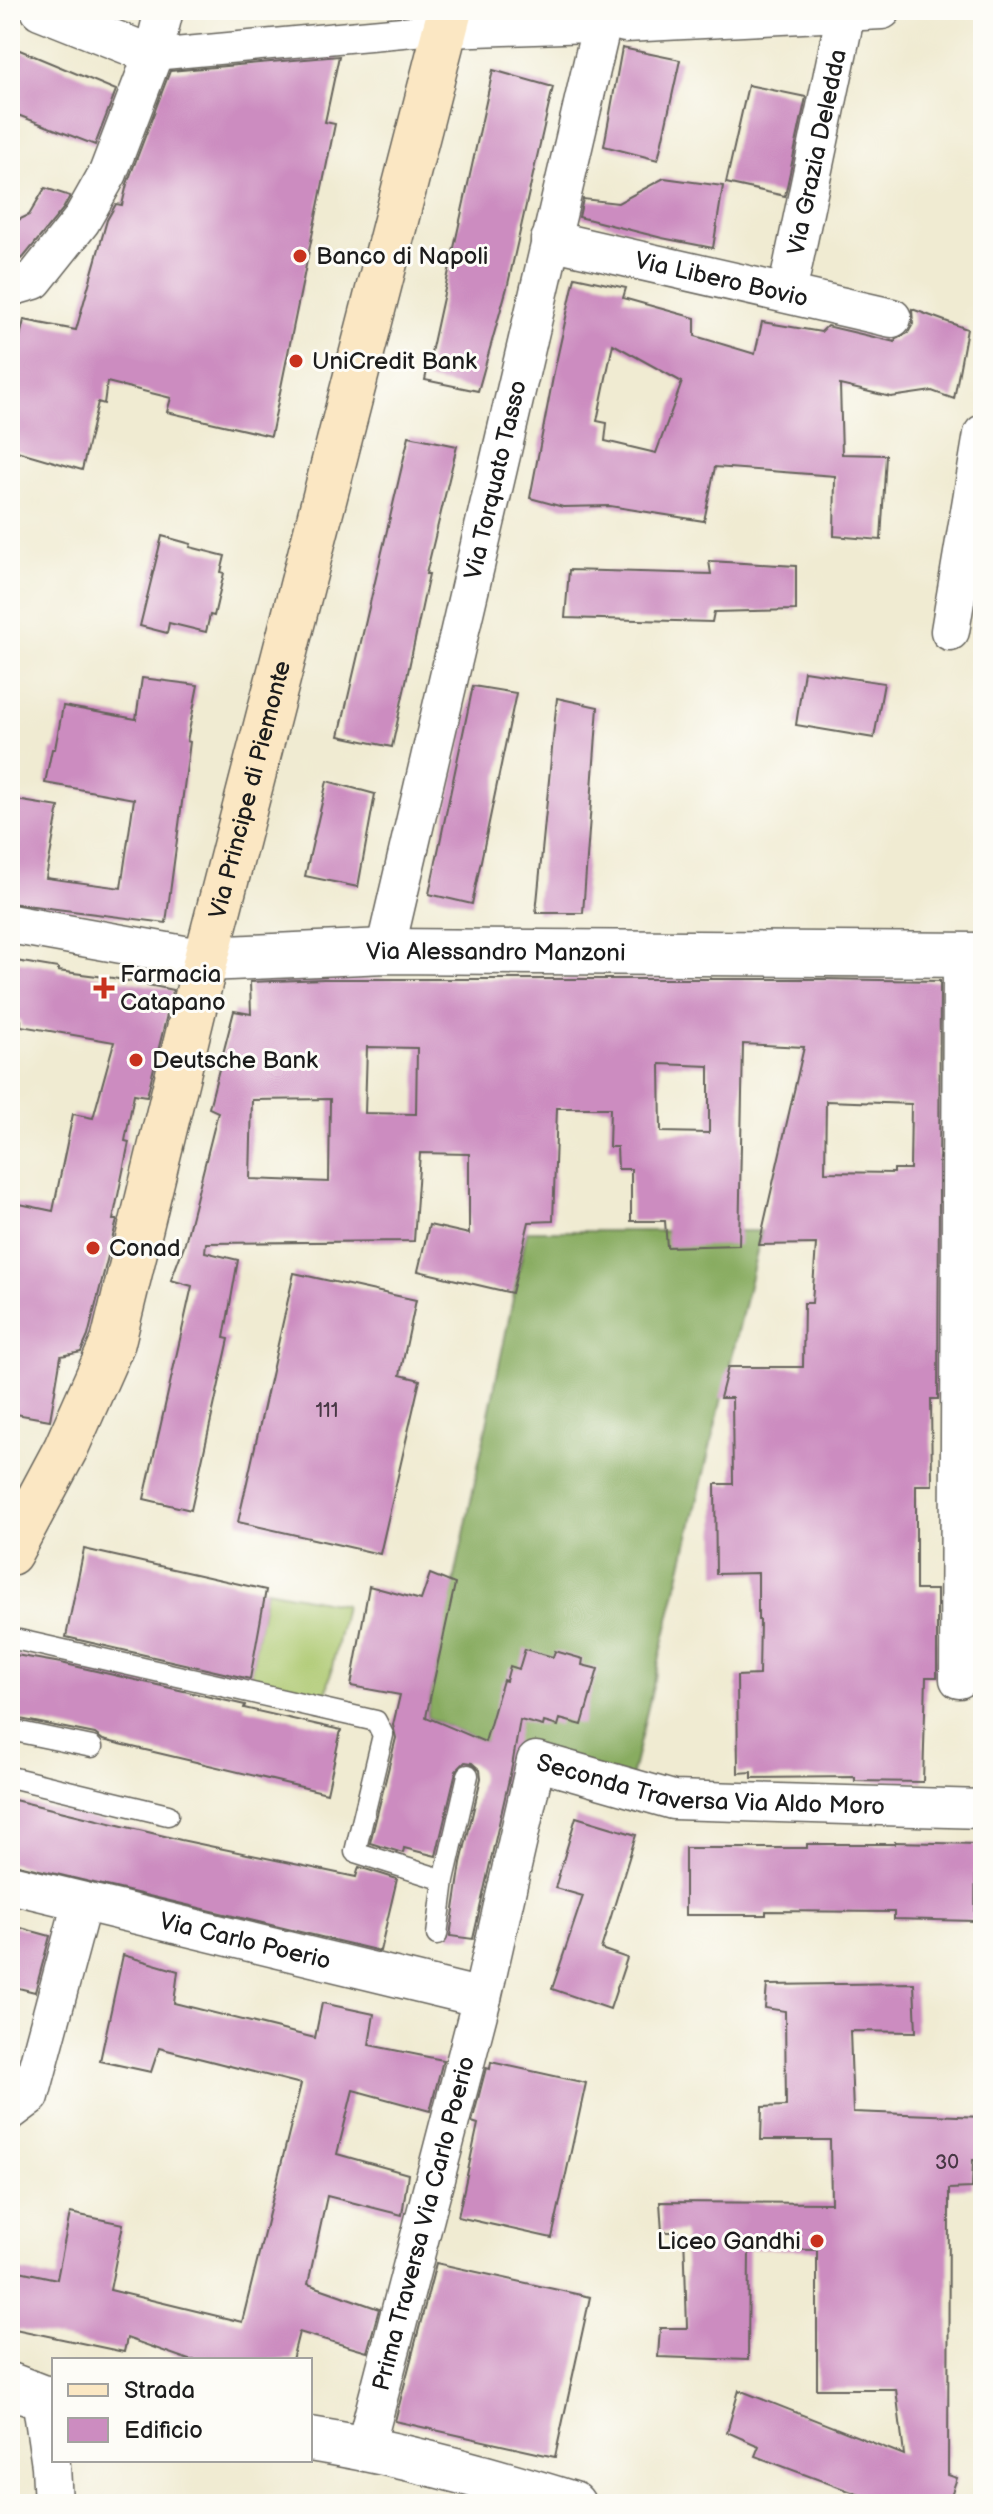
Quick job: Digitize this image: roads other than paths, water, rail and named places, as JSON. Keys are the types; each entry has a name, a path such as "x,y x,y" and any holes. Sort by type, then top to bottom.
{"main road":[{"name":"Via Principe di Piemonte","path":"10,1553 66,1448 113,1342 206,959 448,19"}],"street":[{"path":"40,10 153,55 448,19 591,23 604,14 625,23 864,11"},
{"path":"10,287 34,280 81,221 108,173 153,55 164,10"},
{"name":"Via Grazia Deledda","path":"787,293 864,11"},
{"name":"Via Torquato Tasso","path":"385,951 604,14"},
{"name":"Via Libero Bovio","path":"550,240 892,318"},
{"path":"950,631 983,434"},
{"name":"Via Alessandro Manzoni","path":"10,924 206,959 385,951 973,956"},
{"path":"959,1679 973,956"},
{"name":"Seconda Traversa Via Aldo Moro","path":"482,1998 536,1761 673,1800 983,1809"},
{"name":"Via Carlo Poerio","path":"10,1884 482,1998"},
{"path":"10,2111 30,2096 82,1902"},
{"name":"Prima Traversa Via Carlo Poerio","path":"365,2448 482,1998"},
{"path":"35,2394 51,2466 53,2504"},
{"path":"312,2439 365,2448 505,2483 573,2504"}],"lane":[{"path":"10,1641 19,1640 376,1721 383,1735 355,1852 444,1880"},
{"path":"10,1730 92,1747"},
{"path":"437,1935 444,1880 468,1775"},
{"path":"10,1777 168,1815"}],"place":[{"name":"Banco di Napoli","path":"300,256"},
{"name":"UniCredit Bank","path":"296,361"},
{"name":"Farmacia Catapano","path":"104,988"},
{"name":"Deutsche Bank","path":"136,1060"},
{"name":"Conad","path":"93,1248"},
{"name":"Liceo Gandhi","path":"817,2241"}]}
